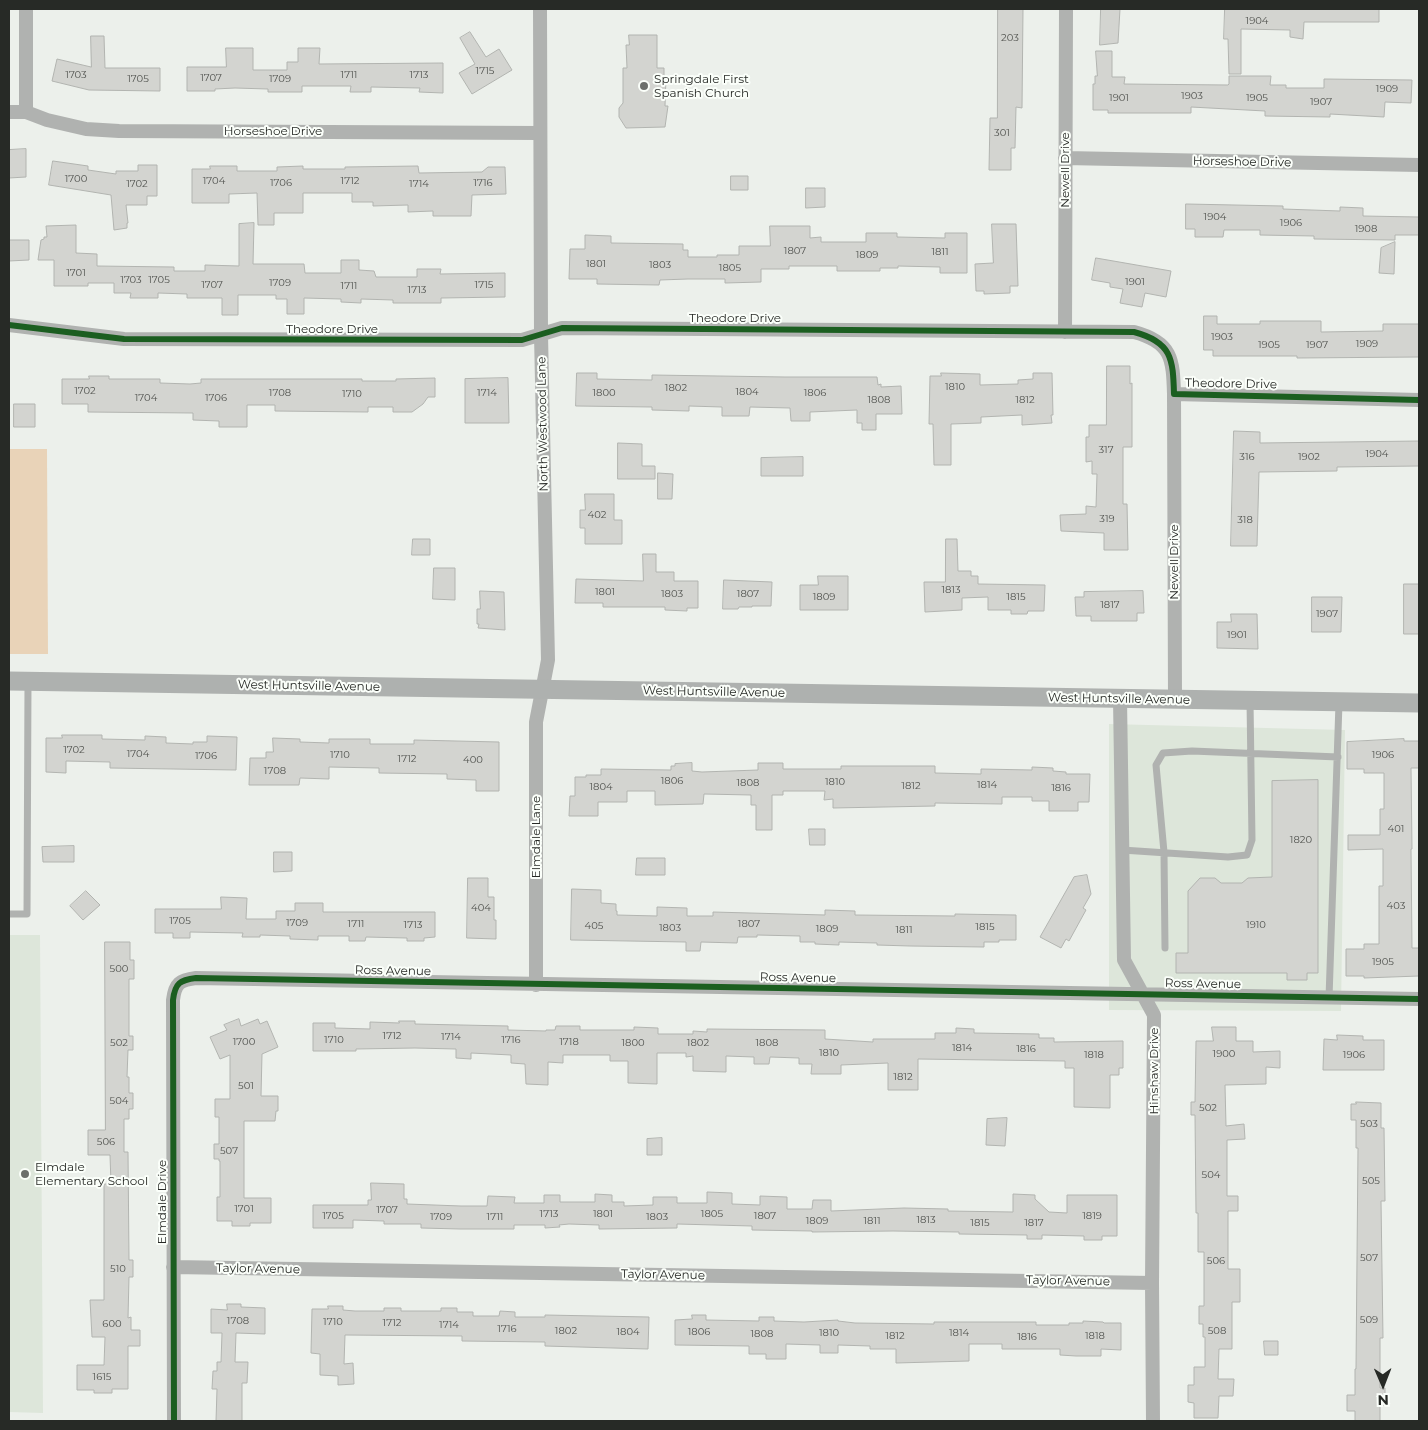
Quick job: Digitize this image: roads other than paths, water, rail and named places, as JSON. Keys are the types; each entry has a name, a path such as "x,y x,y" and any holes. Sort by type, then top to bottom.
{"main road":[{"name":"West Huntsville Avenue","path":"9,681 1419,703"}],"street":[{"path":"26,9 26,112"},
{"name":"North Westwood Lane","path":"540,9 541,335 548,660 542,690"},
{"name":"Newell Drive","path":"1065,332 1066,9"},
{"name":"Horseshoe Drive","path":"9,112 26,112 47,120 86,129 120,131 539,132"},
{"name":"Horseshoe Drive","path":"1065,158 1419,165"},
{"name":"Theodore Drive","path":"9,325 124,339 522,340 562,328 1134,332 1146,335 1160,342 1170,354 1174,394 1419,400"},
{"name":"Newell Drive","path":"1174,394 1175,699"},
{"name":"Elmdale Lane","path":"536,985 536,722 542,690"},
{"name":"Hinshaw Drive","path":"1120,699 1124,960 1154,1015 1153,1421"},
{"name":"Ross Avenue","path":"178,984 185,979 196,978 1419,999"},
{"name":"Elmdale Drive","path":"174,1421 173,1000 174,990 178,984"},
{"name":"Taylor Avenue","path":"174,1267 1152,1282"}],"lane":[{"path":"9,914 27,914 28,682"},
{"path":"1122,850 1228,857 1248,855 1252,840 1250,701"},
{"path":"1330,998 1339,702"},
{"path":"1165,948 1164,852 1156,765 1162,753 1192,751 1338,757"}],"place":[{"name":"Springdale First Spanish Church","path":"644,86"},
{"name":"Elmdale Elementary School","path":"25,1174"}]}
